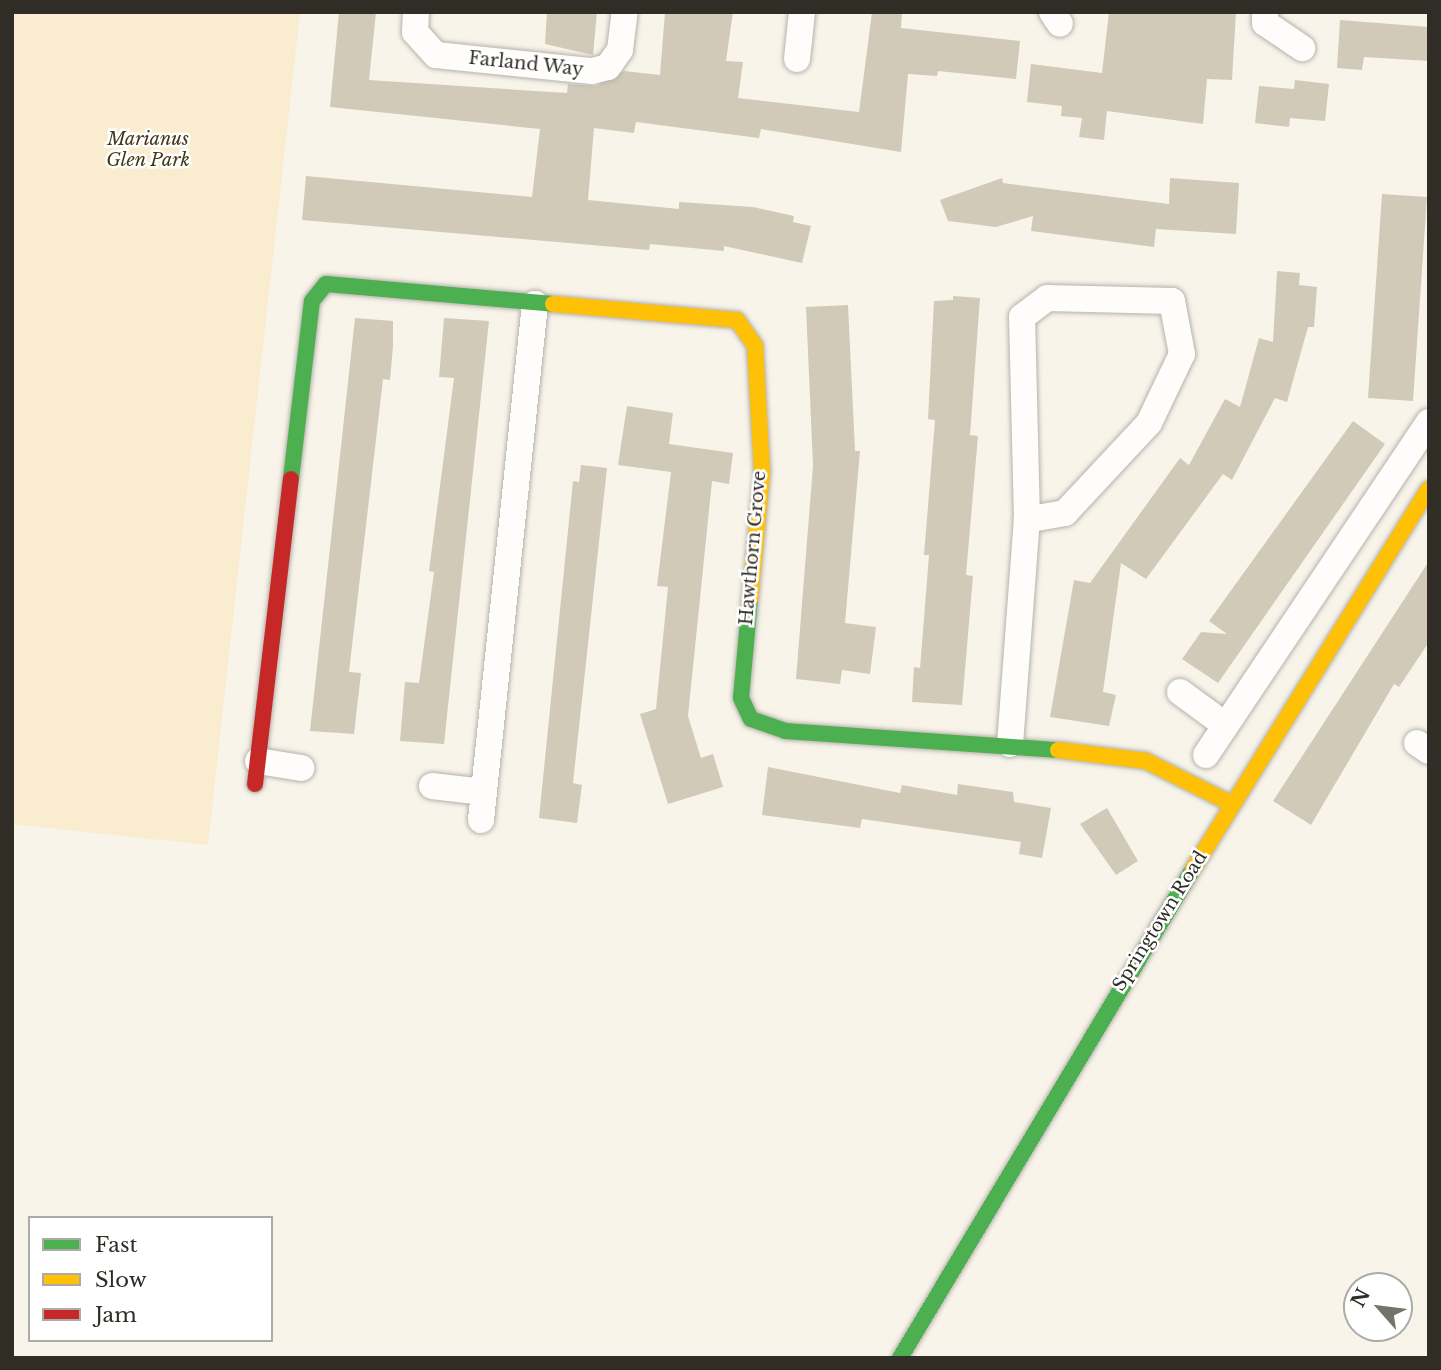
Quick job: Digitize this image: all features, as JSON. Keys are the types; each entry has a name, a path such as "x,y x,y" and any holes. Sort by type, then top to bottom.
{"street":[{"name":"Farland Way","path":"416,12 415,32 436,55 592,71 608,67 620,50 625,12"},
{"path":"797,59 802,12"},
{"path":"1265,12 1265,23 1302,48"},
{"name":"Hawthorn Grove","path":"301,768 257,773 316,291 326,284 737,320 755,346 762,473 741,698 751,719 785,731 1010,744 1146,761 1232,804"},
{"path":"1010,744 1027,520 1022,317 1047,298 1172,301 1182,354 1149,423 1065,513 1027,520"},
{"path":"481,820 535,304"},
{"path":"1206,755 1429,422"},
{"name":"Springtown Road","path":"900,1358 1232,804 1429,489"},
{"path":"1180,692 1225,725"},
{"path":"432,786 484,792"}],"green space":[{"name":"Marianus Glen Park","path":"12,12 300,12 208,845 12,824"}],"building":[{"path":"339,12 376,12 369,80 567,93 568,84 596,86 624,71 660,75 665,12 733,12 726,61 743,62 738,98 859,112 872,12 902,12 901,28 1020,41 1016,79 938,71 937,76 908,74 901,152 761,129 759,138 636,122 634,133 594,128 588,200 679,209 679,202 753,207 794,216 793,222 811,226 802,263 724,246 724,251 650,244 649,250 302,220 306,176 532,197 540,129 330,107"},
{"path":"547,12 597,12 593,55 545,44"},
{"path":"1109,12 1236,12 1232,80 1207,79 1203,124 1107,111 1104,140 1079,137 1082,118 1061,116 1062,106 1027,102 1031,64 1102,73"},
{"path":"1340,20 1429,27 1429,61 1364,57 1362,70 1337,68"},
{"path":"1295,80 1329,84 1325,121 1290,118 1289,127 1255,123 1259,86 1294,89"},
{"path":"1002,178 1003,183 1169,204 1170,178 1239,183 1236,234 1156,229 1154,247 1031,231 1033,216 996,227 948,221 940,200"},
{"path":"1382,194 1427,197 1413,401 1368,398"},
{"path":"1277,271 1300,273 1299,285 1317,287 1314,327 1308,327 1287,402 1275,398 1232,480 1223,474 1146,579 1121,563 1103,692 1116,695 1109,726 1050,717 1074,580 1090,583 1180,458 1189,465 1225,399 1240,407 1259,338 1273,342"},
{"path":"953,296 980,298 970,435 978,436 966,575 973,576 962,705 912,702 914,667 920,668 929,555 924,555 935,420 928,419 934,301 953,300"},
{"path":"848,305 855,451 860,451 845,623 876,627 870,674 842,670 840,684 796,679 813,466 806,307"},
{"path":"355,318 393,321 393,346 390,380 383,379 349,672 361,673 354,734 310,731"},
{"path":"444,318 489,321 444,744 400,741 405,682 419,683 434,572 429,571 454,378 439,377"},
{"path":"627,406 673,413 669,444 733,453 729,484 712,481 688,716 701,758 713,754 723,787 668,804 640,714 656,709 668,587 657,586 671,472 618,465"},
{"path":"1353,421 1385,444 1218,683 1182,659 1201,632 1227,634 1209,621"},
{"path":"581,465 607,468 573,783 582,785 577,823 539,818 573,481 579,482"},
{"path":"1429,561 1429,642 1399,687 1394,684 1311,825 1273,801"},
{"path":"768,767 900,793 902,785 957,795 958,784 1013,792 1014,802 1051,808 1042,858 1019,854 1021,842 862,819 860,828 762,815"},
{"path":"1107,808 1138,861 1116,875 1080,824"}],"traffic: fast":[{"path":"291,479 312,301 326,284 553,304"},
{"path":"750,599 741,698 751,719 785,731 1058,750"},
{"path":"900,1358 1193,869"}],"traffic: slow":[{"path":"553,304 737,320 755,346 762,473 750,599"},
{"path":"1193,869 1429,489"},
{"path":"1058,750 1146,761 1232,804"}],"traffic: jam":[{"path":"255,784 291,479"}]}
